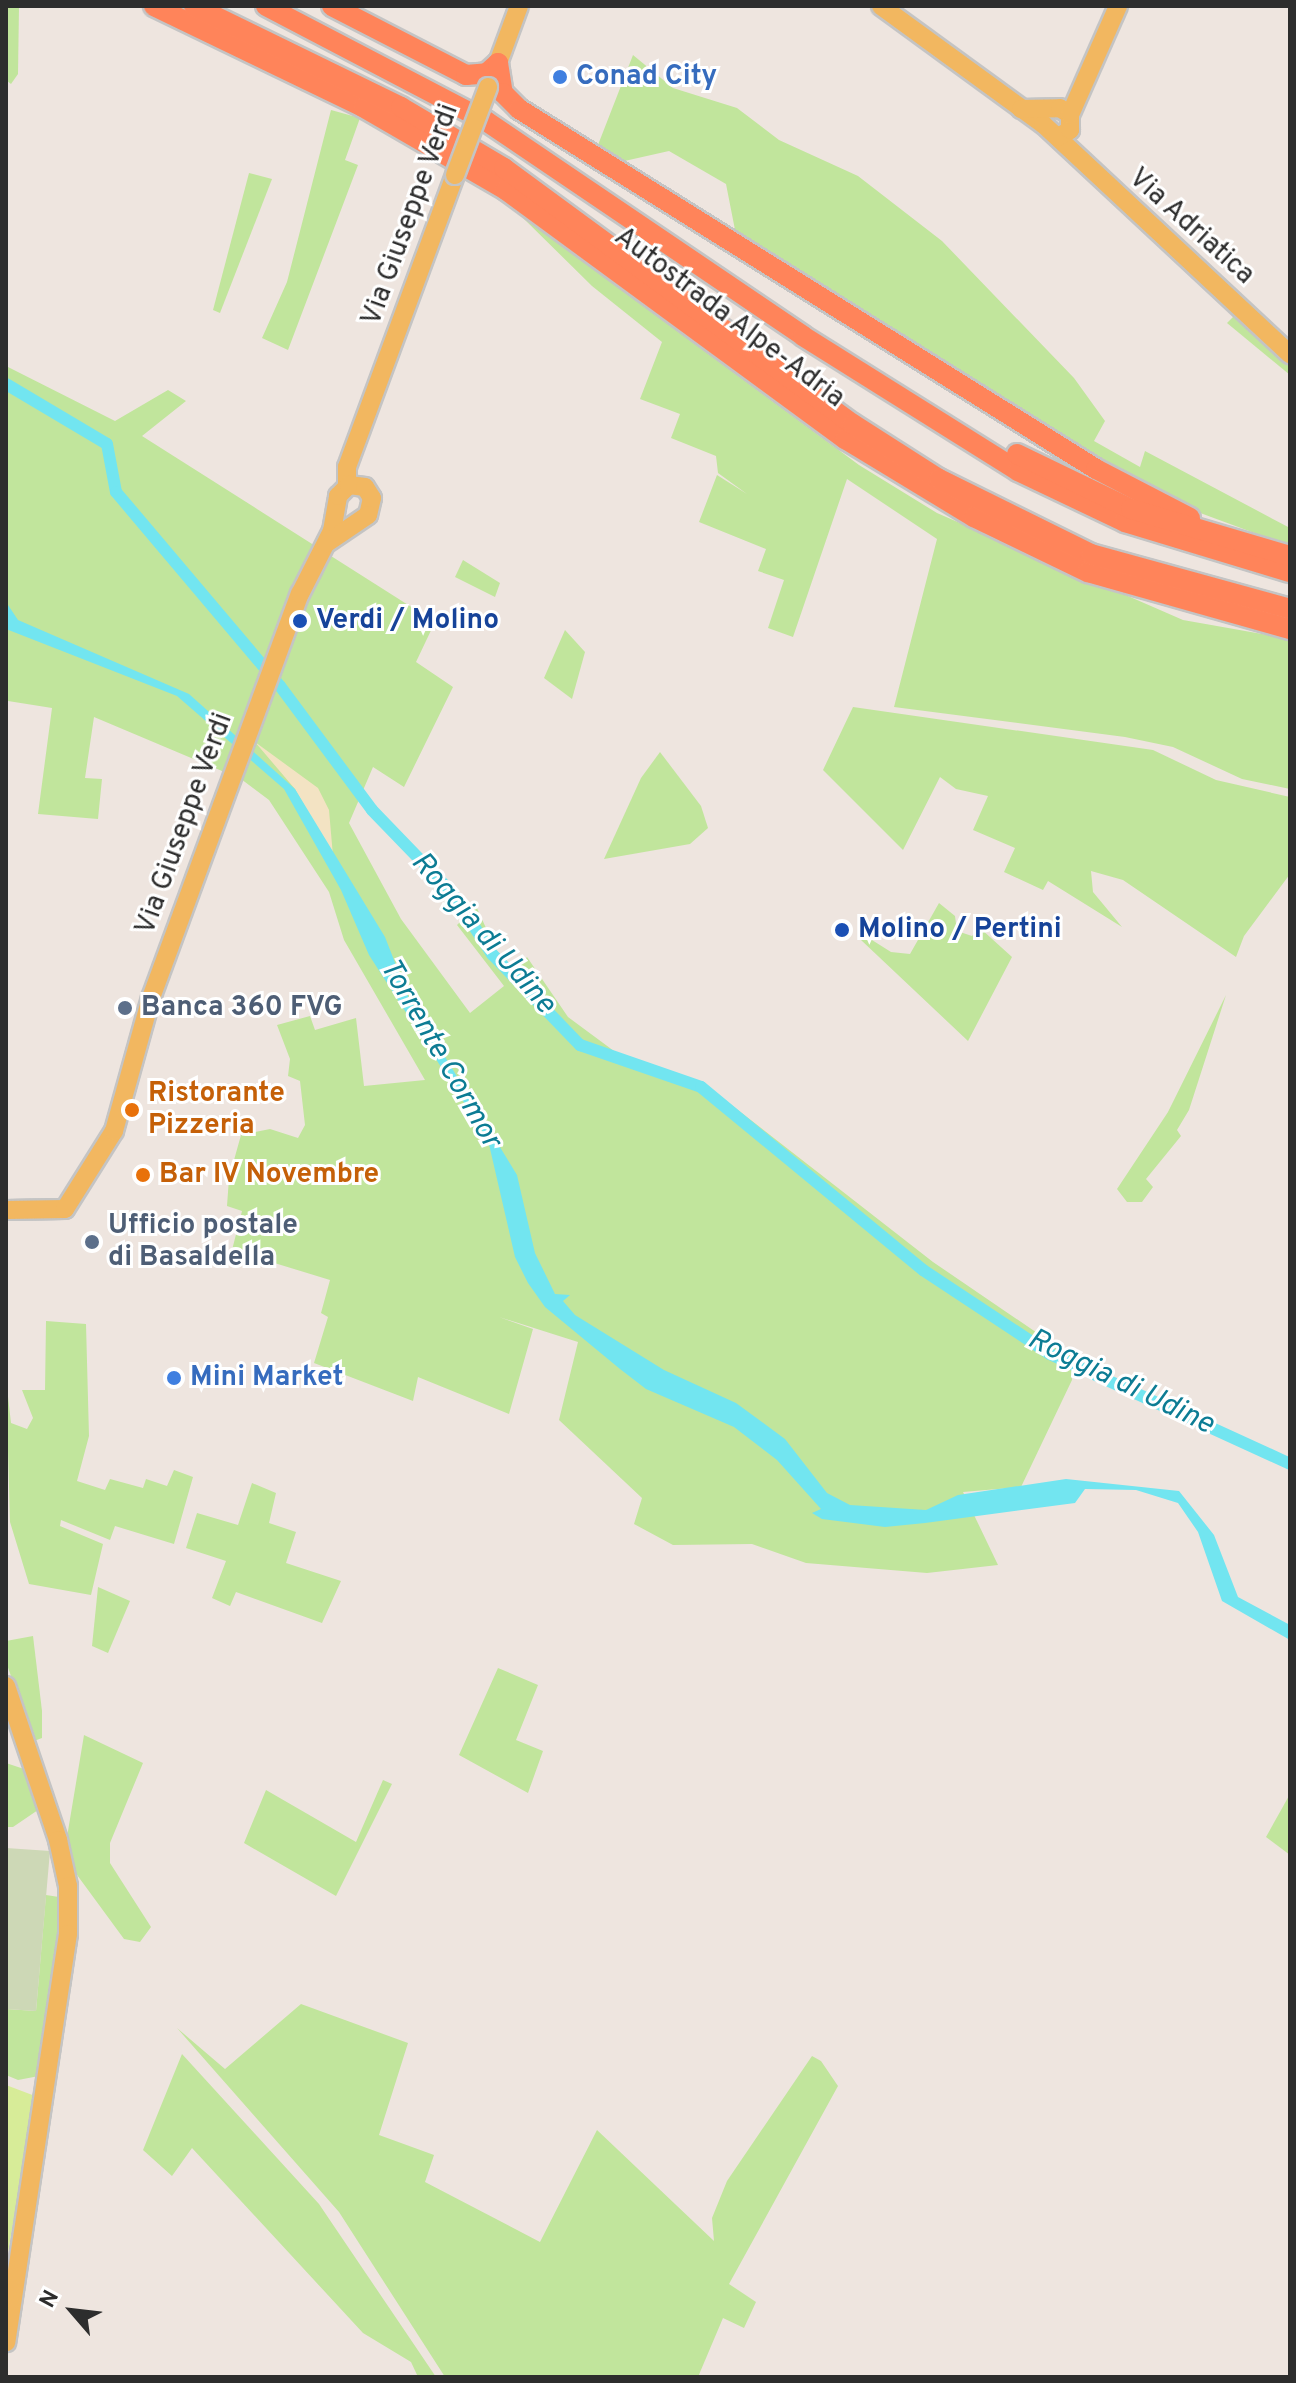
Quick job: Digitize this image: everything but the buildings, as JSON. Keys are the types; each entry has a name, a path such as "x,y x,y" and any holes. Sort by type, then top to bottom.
{"highway":[{"name":"Autostrada Alpe-Adria","path":"154,6 363,107 506,190 845,439 974,517 1088,572 1290,629"},
{"name":"Autostrada Alpe-Adria","path":"194,6 387,100 504,168 853,424 939,479 1091,554 1290,609"},
{"path":"266,6 465,102 1018,471 1125,522 1290,572"},
{"path":"297,6 618,190 813,328 1027,460 1196,533 1290,555"},
{"path":"332,6 466,75 487,73 498,63"},
{"path":"498,63 503,93 519,109 954,381 1176,512 1290,555"}],"main road":[{"name":"Via Giuseppe Verdi","path":"6,1210 59,1211 71,1203 114,1131 147,1008 267,682 327,543 337,507 354,486 356,445 519,6"},
{"name":"Via Adriatica","path":"881,6 1018,109 1058,116"},
{"path":"1058,116 1081,86 1118,6"},
{"name":"Via Adriatica","path":"1058,116 1058,137 1091,174 1290,354"},
{"name":"Via Adriatica","path":"1058,116 1091,174"},
{"name":"Via Giuseppe Verdi","path":"327,543 373,504 354,486"},
{"path":"337,507 355,521"},
{"path":"6,1686 58,1840 68,1886 68,1934 6,2342"}],"green space":[{"path":"8,6 19,6 18,74 11,84 6,80"},
{"path":"633,55 673,88 737,108 779,140 858,176 942,241 1074,378 1105,421 1094,441 1140,467 1145,451 1290,528 1290,546 1165,500 736,235 726,184 669,151 620,162 596,150"},
{"path":"331,110 360,118 345,160 358,165 288,350 262,338 287,282"},
{"path":"249,173 272,179 220,313 213,310"},
{"path":"521,216 859,465 937,513 1183,620 1290,639 1290,789 1242,779 1173,747 1125,737 894,707 937,539 847,479 793,637 768,628 784,580 758,571 766,549 699,522 717,475 747,494 718,473 716,456 671,438 680,414 640,399 662,342 592,286"},
{"path":"1234,316 1290,364 1290,375 1227,323"},
{"path":"6,366 115,421 168,390 186,401 142,436 435,622 416,662 453,687 404,787 373,767 349,823 401,919 470,1013 504,986 457,925 476,906 496,950 516,970 527,957 568,1017 618,1054 702,1082 933,1262 1071,1356 1072,1380 1021,1487 963,1492 998,1565 927,1573 806,1563 752,1544 673,1545 634,1524 642,1498 559,1420 578,1342 499,1317 533,1329 509,1414 418,1377 413,1401 314,1363 328,1317 321,1313 330,1280 232,1250 242,1211 227,1206 229,1178 241,1135 270,1129 298,1138 305,1125 300,1081 288,1076 290,1059 277,1025 310,1016 315,1030 356,1018 364,1086 425,1080 344,940 329,892 269,800 241,779 94,717 85,778 102,779 98,819 38,814 52,708 8,701 6,706"},
{"path":"463,560 500,583 495,597 455,577"},
{"path":"565,630 585,652 572,699 544,678"},
{"path":"853,707 1153,750 1216,780 1290,797 1290,874 1244,936 1236,957 1123,880 1091,871 1093,892 1122,927 1048,881 1043,890 1004,872 1015,848 973,830 988,796 956,789 940,777 903,850 823,770"},
{"path":"660,752 701,806 708,828 690,844 604,859 641,778"},
{"path":"939,903 955,916 957,931 972,936 980,928 1012,957 968,1041 861,940 864,935 891,952 910,954"},
{"path":"1226,995 1189,1110 1177,1130 1181,1136 1146,1179 1153,1187 1142,1202 1127,1202 1117,1189 1168,1112"},
{"path":"46,1321 86,1324 89,1436 77,1481 105,1490 110,1479 143,1488 146,1479 167,1486 174,1470 193,1477 174,1544 115,1526 110,1540 61,1520 60,1526 103,1544 91,1595 29,1584 10,1522 6,1379 11,1423 27,1429 33,1418 22,1390 45,1390"},
{"path":"252,1483 276,1493 269,1523 296,1532 286,1563 341,1581 322,1623 236,1592 230,1606 212,1598 226,1561 186,1548 197,1513 238,1525"},
{"path":"98,1587 130,1601 108,1653 92,1646"},
{"path":"33,1636 42,1711 42,1738 34,1741 6,1662 6,1641"},
{"path":"498,1668 538,1685 516,1740 543,1751 528,1793 459,1755"},
{"path":"84,1735 143,1763 110,1843 110,1863 151,1927 140,1942 124,1939 69,1864 65,1849"},
{"path":"6,1763 24,1769 38,1810 13,1827 6,1827"},
{"path":"383,1780 392,1784 336,1896 244,1843 266,1790 356,1842"},
{"path":"1290,1794 1290,1855 1266,1837"},
{"path":"6,1848 50,1851 36,2011 6,2009"},
{"path":"46,1895 59,1897 60,1936 39,2076 18,2080 6,2075 6,2009 36,2011"},
{"path":"301,2004 408,2043 379,2135 434,2155 425,2182 540,2242 597,2130 714,2241 712,2218 727,2181 812,2056 821,2061 838,2086 729,2284 756,2302 744,2328 723,2318 698,2377 445,2377 339,2212 177,2028 225,2069"},
{"path":"182,2054 319,2204 436,2377 418,2377 411,2362 363,2333 192,2148 172,2176 143,2150"},
{"path":"6,2085 35,2096 6,2264"}],"sand":[{"path":"255,742 318,788 329,810 333,856 295,789"}],"water":[{"name":"Torrente Cormor","path":"6,602 18,620 189,694 295,789 385,937 408,996 517,1175 535,1253 555,1294 570,1295 563,1301 575,1315 664,1370 736,1403 785,1439 827,1493 850,1505 926,1510 958,1495 1066,1479 1179,1491 1214,1535 1238,1597 1290,1625 1290,1640 1222,1601 1198,1532 1178,1503 1136,1490 1085,1489 1075,1503 925,1523 885,1527 822,1519 812,1513 821,1509 777,1460 734,1427 646,1389 620,1369 545,1307 528,1283 515,1257 488,1140 369,955 341,890 284,789 177,696 6,629"}],"waterway":[{"name":"Roggia di Udine","path":"6,384 107,444 116,492 280,686 372,810 453,894 492,954 580,1045 701,1087 923,1270 1050,1354 1290,1464"}],"place":[{"name":"Conad City","path":"560,77"},
{"name":"Verdi / Molino","path":"300,621"},
{"name":"Molino / Pertini","path":"842,930"},
{"name":"Banca 360 FVG","path":"125,1008"},
{"name":"Ristorante Pizzeria","path":"132,1110"},
{"name":"Bar IV Novembre","path":"143,1175"},
{"name":"Ufficio postale di Basaldella","path":"92,1242"},
{"name":"Mini Market","path":"174,1378"}]}
